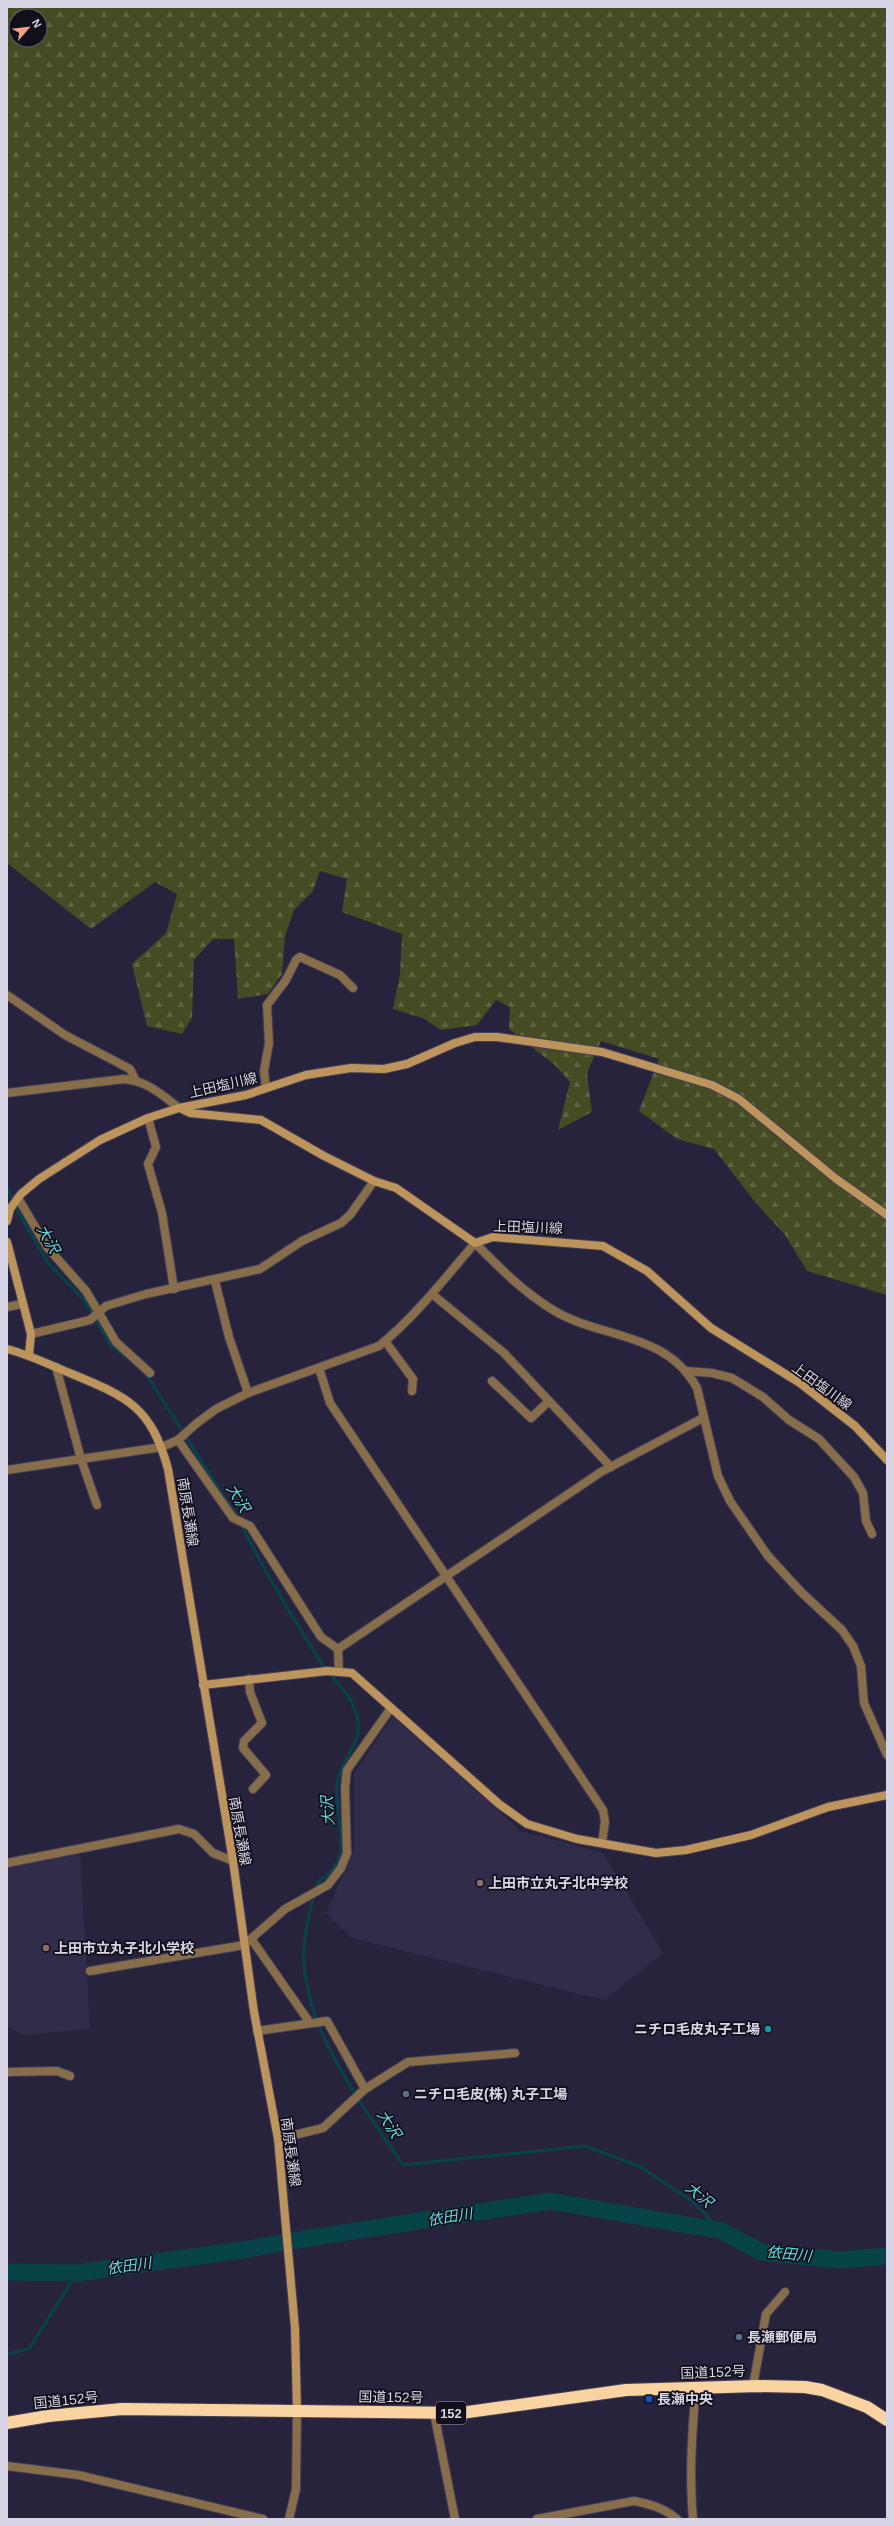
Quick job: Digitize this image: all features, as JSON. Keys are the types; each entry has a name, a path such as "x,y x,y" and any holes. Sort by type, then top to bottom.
{"highway":[{"name":"国道152号","path":"7,2423 48,2416 122,2409 461,2413 626,2390 753,2386 805,2387 822,2390 866,2407 887,2420"}],"main road":[{"name":"上田塩川線","path":"179,1108 225,1101 306,1075 329,1070 384,1069 407,1064 455,1043 475,1037 528,1040 602,1052 712,1085 725,1091 739,1099 835,1178 887,1215"},
{"name":"上田塩川線","path":"179,1108 190,1112 261,1120 289,1138 374,1181 396,1188 475,1243 493,1236 604,1246 647,1271 711,1328 800,1383 855,1426 887,1460"},
{"path":"7,1221 9,1209 18,1198 39,1179 100,1140 148,1118 179,1108"},
{"path":"7,1242 30,1334 29,1354"},
{"name":"南原長瀬線","path":"7,1349 29,1354 113,1390 131,1403 147,1420 162,1447 170,1482 233,1861 244,1945 258,2031 278,2139 295,2328 297,2411"},
{"path":"203,1685 327,1671 352,1674 499,1804 527,1824 577,1840 656,1853 686,1850 751,1834 828,1807 887,1795"}],"street":[{"path":"266,1088 264,1072 269,1043 267,1005 286,980 296,960 300,957 340,975 353,988"},
{"path":"7,995 65,1035 130,1069 135,1080"},
{"path":"7,1093 124,1079 135,1080 148,1084 179,1108"},
{"path":"148,1118 156,1147 148,1164 162,1213 174,1289"},
{"path":"30,1334 90,1320 106,1306 146,1294 215,1281 260,1269 302,1241 341,1223 350,1215 374,1181"},
{"path":"18,1198 47,1247 86,1291 100,1312 116,1342 150,1372"},
{"path":"7,1470 162,1447 178,1440 216,1409 248,1393 379,1346 432,1294 475,1243 521,1289 554,1311 590,1326 635,1338 669,1356 685,1372 697,1388 718,1476 730,1501 747,1528 768,1556 802,1593 842,1630 853,1646 861,1666 864,1703 887,1755"},
{"path":"215,1281 229,1337 248,1393"},
{"path":"432,1294 504,1353 611,1467"},
{"path":"7,1308 22,1304"},
{"path":"385,1341 413,1379 412,1391"},
{"path":"56,1366 81,1459 97,1504"},
{"path":"319,1368 330,1403 447,1575 603,1810 605,1822 602,1843"},
{"path":"685,1372 712,1373 732,1378 763,1397 789,1420 819,1439 854,1477 863,1493 866,1521 872,1534"},
{"path":"492,1381 531,1418 549,1401"},
{"path":"338,1649 611,1467 703,1418"},
{"path":"178,1440 233,1518 250,1526 321,1637 338,1649"},
{"path":"338,1649 339,1672"},
{"path":"250,1679 250,1692 262,1723 244,1741 243,1748 266,1775 253,1789"},
{"path":"90,1971 244,1945 252,1940 285,1909 328,1884 342,1868 347,1853 345,1788 347,1770 391,1708"},
{"path":"7,1863 179,1829 194,1834 213,1853 233,1861"},
{"path":"252,1940 310,2023"},
{"path":"258,2031 327,2021 365,2089"},
{"path":"278,2139 323,2128 365,2089 408,2062 515,2053"},
{"path":"7,2072 57,2072 70,2076"},
{"path":"753,2386 766,2314 785,2292"},
{"path":"693,2519 690,2487 691,2444 696,2387"},
{"path":"289,2519 296,2489 297,2411"},
{"path":"434,2413 455,2519"},
{"path":"7,2466 78,2475 263,2519"},
{"path":"537,2519 634,2501 649,2503 669,2512 677,2519"}],"shaded area":[{"name":"上田市立丸子北中学校","path":"393,1717 521,1831 603,1853 663,1953 604,2000 352,1938 326,1913 354,1850 354,1773"},
{"name":"上田市立丸子北小学校","path":"80,1854 90,2029 23,2035 7,2027 7,1867"}],"green space":[{"path":"7,7 887,7 887,1295 807,1271 785,1235 755,1202 714,1149 677,1139 639,1111 659,1059 601,1041 587,1073 592,1112 558,1130 570,1082 556,1066 509,1029 510,1007 496,1000 477,1025 440,1030 425,1019 393,1009 400,974 402,934 342,912 347,879 320,871 313,891 294,910 285,936 282,974 268,994 238,999 234,939 213,939 194,960 192,1018 182,1034 147,1026 132,964 166,933 177,894 155,882 91,929 7,863"}],"waterway":[{"name":"大沢","path":"7,1187 17,1210 48,1263 85,1301 111,1346 127,1357"},
{"name":"大沢","path":"146,1374 237,1517"},
{"name":"大沢","path":"241,1524 269,1576 320,1661 348,1696 356,1712 358,1721 357,1737 342,1769 337,1785 341,1852 333,1870 320,1880 316,1888 305,1936 304,1967 310,1997 320,2028 350,2086 368,2114 403,2165 585,2146 639,2166 692,2201 722,2231"},
{"name":"依田川","path":"7,2272 77,2273 242,2250 322,2236 550,2201 722,2231 761,2252 840,2260 887,2256"},
{"path":"7,2354 29,2349 77,2273"}],"place":[{"name":"上田市立丸子北中学校","path":"480,1883"},
{"name":"上田市立丸子北小学校","path":"46,1948"},
{"name":"ニチロ毛皮丸子工場","path":"768,2029"},
{"name":"ニチロ毛皮(株) 丸子工場","path":"406,2094"},
{"name":"長瀬郵便局","path":"739,2337"},
{"name":"長瀬中央","path":"649,2399"}]}
